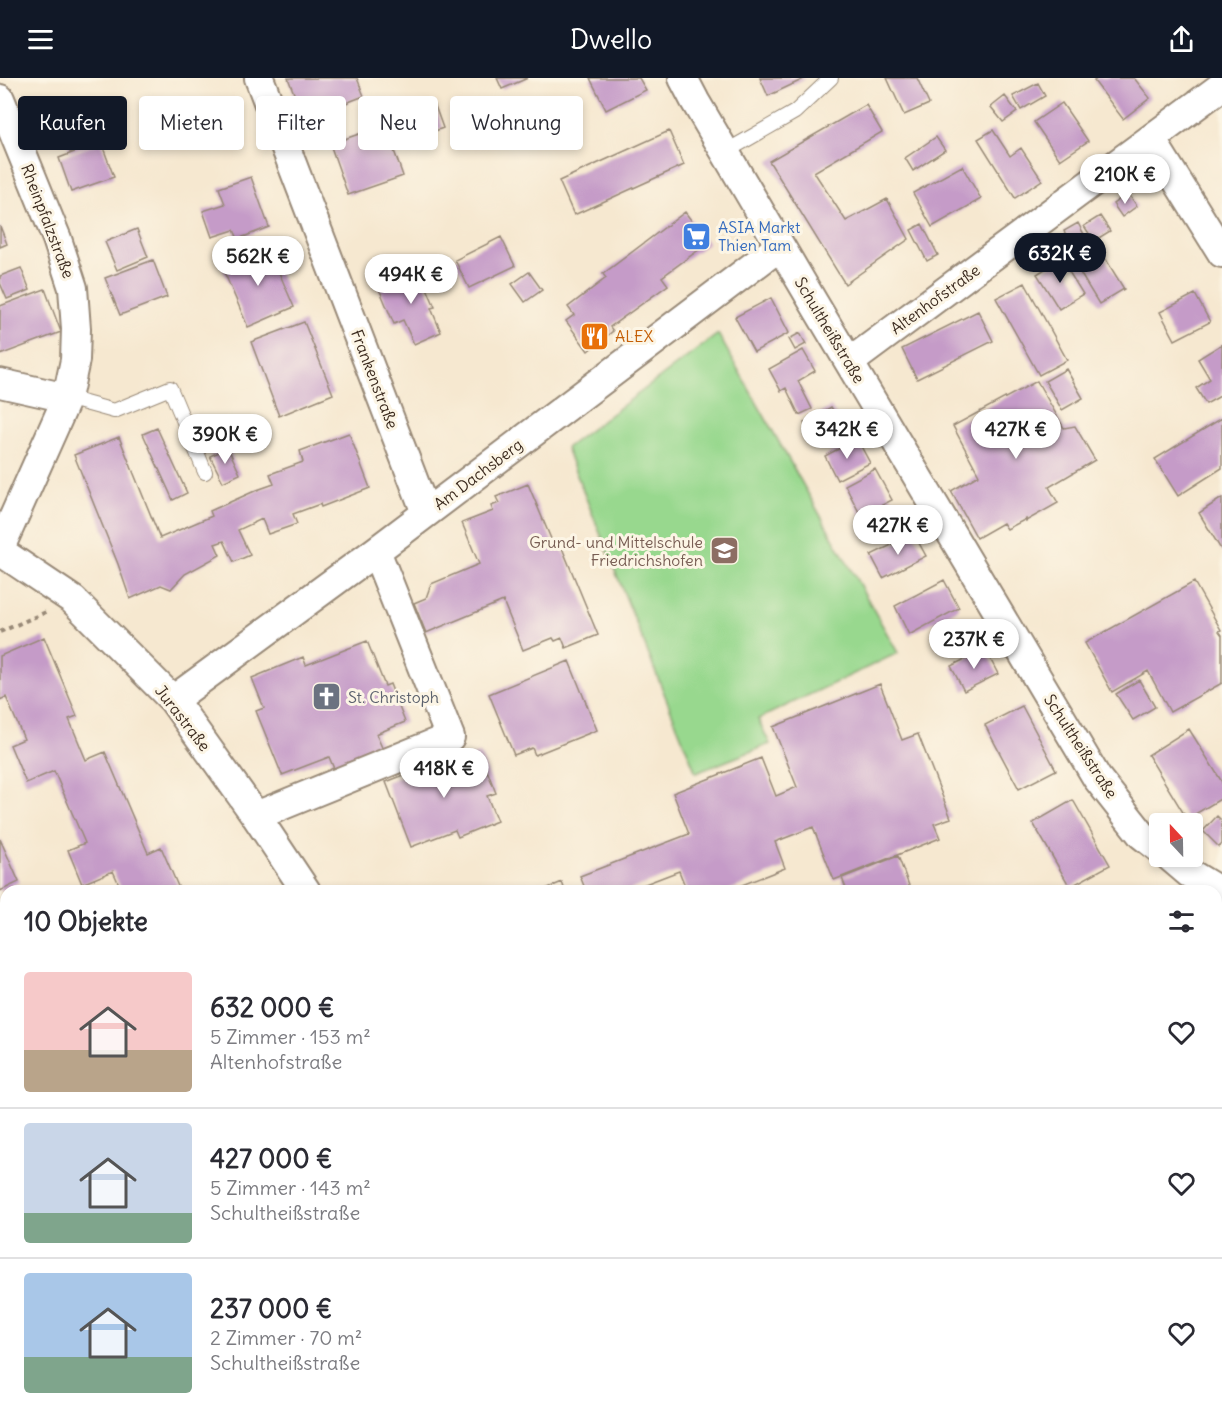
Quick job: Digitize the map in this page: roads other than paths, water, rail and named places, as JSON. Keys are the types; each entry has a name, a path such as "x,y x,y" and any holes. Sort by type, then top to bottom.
{"street":[{"name":"Frankenstraße","path":"259,78 426,513"},
{"name":"Schultheißstraße","path":"683,78 780,246 1097,778 1149,840"},
{"name":"Altenhofstraße","path":"849,362 1222,86"},
{"name":"Rheinpfalzstraße","path":"0,99 57,239 73,288 76,329 75,360 67,398 0,550"},
{"path":"1151,139 1222,253"},
{"name":"Am Dachsberg","path":"173,700 376,551 780,246"},
{"path":"0,383 67,398"},
{"name":"Jurastraße","path":"0,550 73,600 173,700 302,885"},
{"path":"256,816 450,737 376,551"},
{"path":"1182,867 1209,885"}],"lane":[{"path":"725,152 795,112 831,78"},
{"path":"67,398 114,411 170,388 205,472"}],"place":[{"name":"ASIA Markt Thien Tam","path":"697,236"},
{"name":"ALEX","path":"594,336"},
{"name":"Grund- und Mittelschule Friedrichshofen","path":"724,551"},
{"name":"St. Christoph","path":"327,697"}]}
